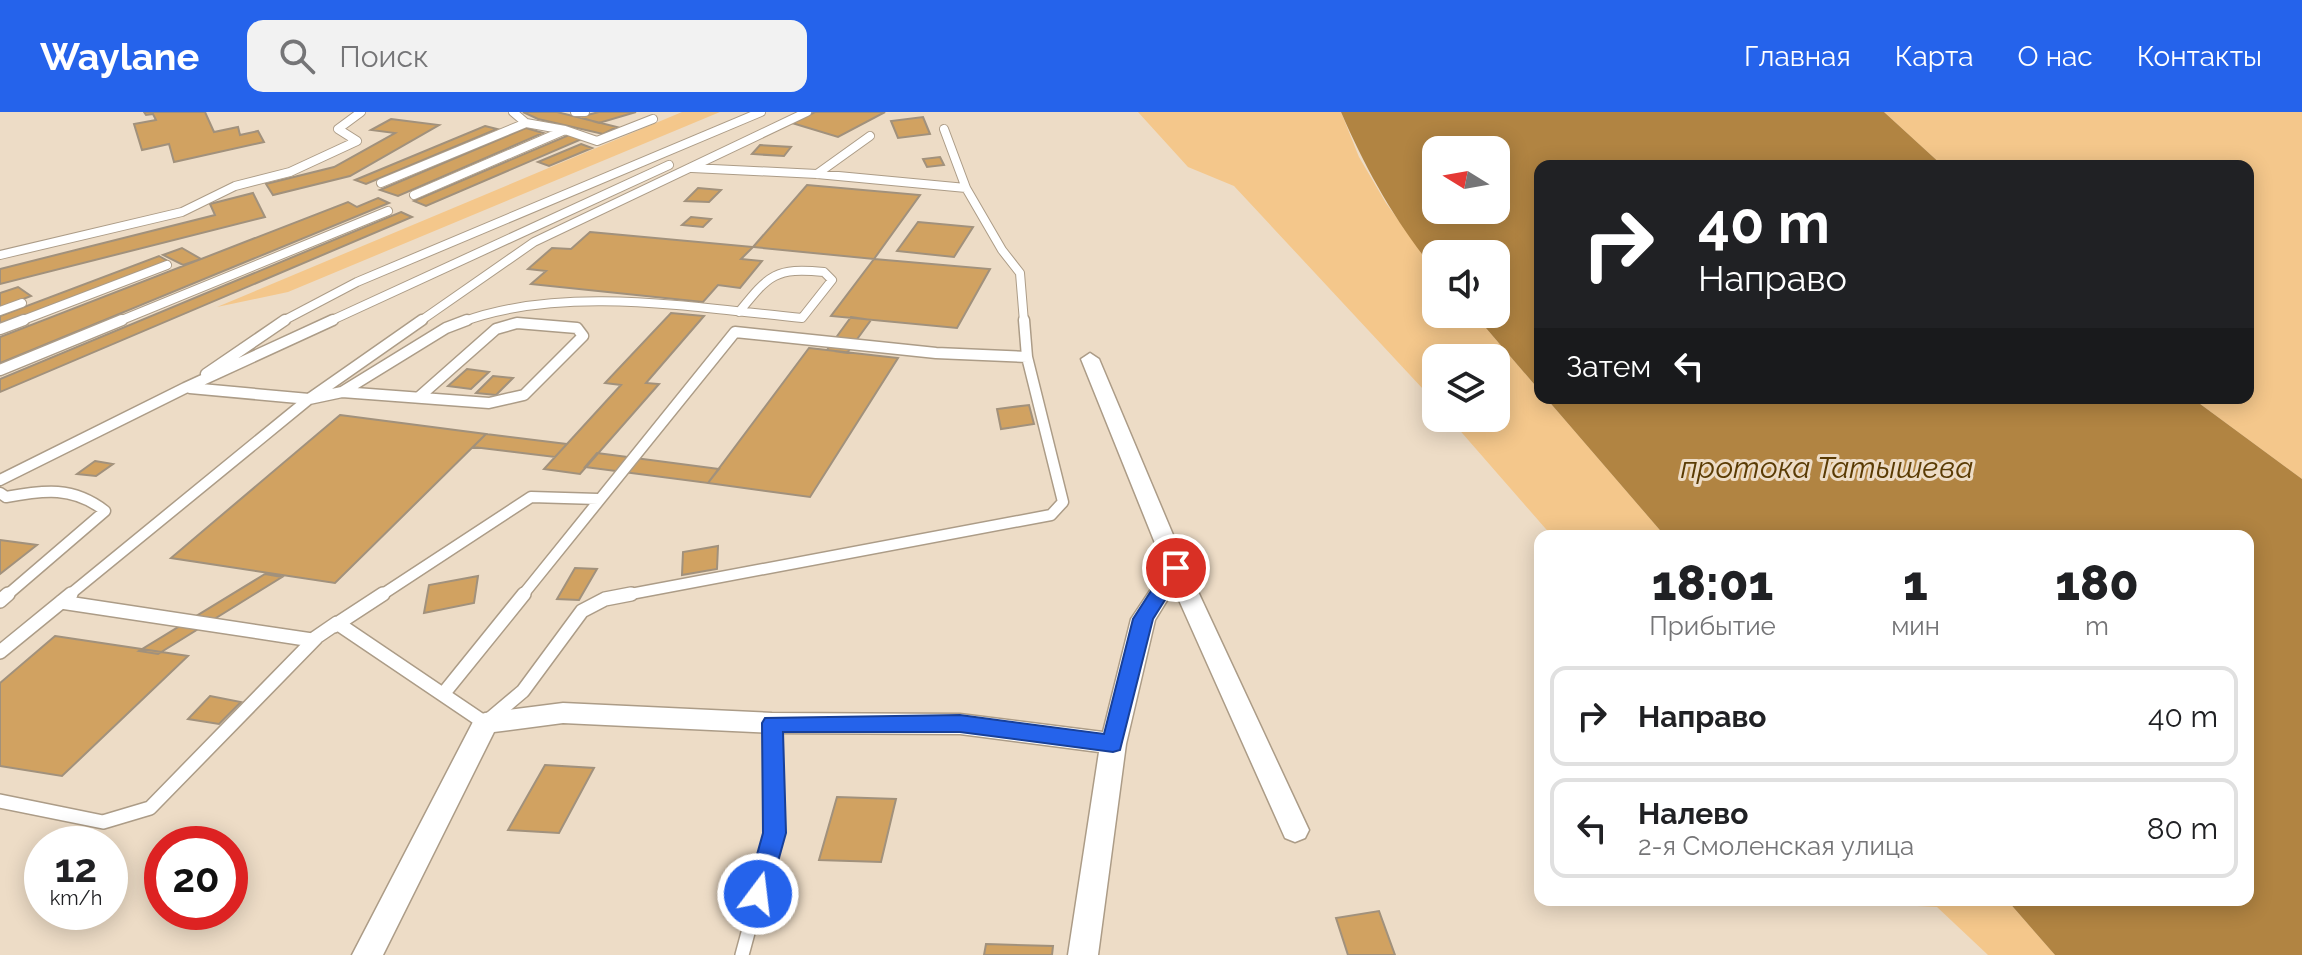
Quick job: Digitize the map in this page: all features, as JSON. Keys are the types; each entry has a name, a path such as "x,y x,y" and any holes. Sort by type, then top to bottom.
{"street":[{"path":"1090,359 1176,568 1295,830"},
{"path":"1083,955 1113,744 1143,619 1176,568"},
{"path":"367,955 485,723 563,713 772,723 960,724 1113,744"}],"lane":[{"path":"0,255 182,212 235,186 290,172 357,141 338,129 361,112"},
{"path":"513,112 526,123 565,130 597,141 653,119"},
{"path":"575,112 585,112"},
{"path":"185,388 273,326 357,282 761,112"},
{"path":"0,652 309,399 534,242 807,112"},
{"path":"381,183 526,123"},
{"path":"337,623 485,723 523,691 582,611 605,599 1051,515 1063,502 1027,357 1020,273 1002,250 966,188 944,129"},
{"path":"414,195 565,130"},
{"path":"817,174 870,136"},
{"path":"650,160 691,168 817,174 966,188"},
{"path":"0,480 185,388 669,165"},
{"path":"0,370 388,211"},
{"path":"0,329 167,265"},
{"path":"342,392 446,328 490,314 609,300 802,318 832,280 824,272 786,268 771,273 739,312"},
{"path":"0,311 22,303"},
{"path":"185,388 309,399 342,392 489,403 524,395 583,336 577,328 532,324 517,323 496,329 419,397"},
{"path":"444,693 735,332 936,353 1027,357"},
{"path":"0,601 105,511 87,495 47,490 2,498"},
{"path":"0,801 103,822 150,808 312,640 531,497 598,499"},
{"path":"61,602 312,640"},
{"path":"742,955 775,833 772,723"}],"shaded area":[{"path":"682,112 720,112 288,292 217,307"},
{"path":"1138,112 1341,112 1359,157 1386,203 1422,253 1422,328 1486,328 1500,344 1422,344 1422,388 1234,186 1188,167"},
{"path":"1884,112 2302,112 2302,479 2200,404 2254,404 2254,160 1936,160"},
{"path":"1510,356 1534,384 1534,404 1551,404 1660,530 1547,530 1461,432 1510,432"},
{"path":"1918,906 2012,906 2055,955 1988,955 1937,907"}],"water":[{"path":"1341,112 1884,112 1936,160 1534,160 1534,384 1510,356 1510,344 1500,344 1486,328 1510,328 1510,240 1422,240 1422,254 1395,215"},
{"name":"протока Татышева","path":"1551,404 2200,404 2302,479 2302,955 2055,955 2012,906 2254,906 2254,530 1660,530"}],"building":[{"path":"144,112 205,112 214,132 238,127 240,135 258,131 264,142 174,162 169,144 142,150 134,124 156,120 153,114 146,115"},
{"path":"523,112 557,112 617,127 603,134 538,119"},
{"path":"599,112 636,112 599,123 579,117"},
{"path":"815,112 885,112 838,137 792,123"},
{"path":"923,117 930,134 898,138 891,121"},
{"path":"391,119 439,125 350,176 273,195 266,184 334,167 395,133 371,130"},
{"path":"485,126 497,129 366,184 355,180"},
{"path":"526,128 543,133 398,196 380,190"},
{"path":"569,135 582,139 426,206 414,201"},
{"path":"581,144 592,148 549,166 538,162"},
{"path":"760,145 791,147 784,156 752,154"},
{"path":"940,157 944,165 927,167 923,159"},
{"path":"807,185 920,195 874,259 753,247"},
{"path":"698,188 721,190 709,202 685,201"},
{"path":"253,193 265,217 0,284 0,269 215,215 210,204"},
{"path":"378,198 389,203 0,363 0,337 348,202 357,207"},
{"path":"401,212 412,217 0,392 0,379"},
{"path":"691,217 711,219 703,227 682,225"},
{"path":"918,222 973,227 954,257 897,251"},
{"path":"590,232 753,247 741,259 762,261 740,288 718,285 703,302 531,284 546,271 528,269 552,248 571,249"},
{"path":"182,248 201,259 183,265 163,255"},
{"path":"159,256 168,261 0,325 0,316"},
{"path":"874,259 990,269 957,328 831,316"},
{"path":"18,287 31,296 0,308 0,293"},
{"path":"671,313 704,316 646,383 659,384 580,474 544,469 621,385 605,383"},
{"path":"851,317 871,320 847,353 827,350"},
{"path":"809,348 898,358 810,497 708,483"},
{"path":"467,369 489,372 471,389 448,386"},
{"path":"493,376 513,378 496,395 476,393"},
{"path":"1029,405 1034,424 1001,429 997,409"},
{"path":"340,415 486,434 335,583 171,558"},
{"path":"486,434 567,444 555,457 473,447"},
{"path":"597,453 719,469 708,483 585,467"},
{"path":"95,461 113,464 96,476 77,474"},
{"path":"0,540 37,545 0,574"},
{"path":"718,546 717,569 682,575 683,552"},
{"path":"575,568 597,569 579,600 557,599"},
{"path":"265,574 282,577 158,654 139,651"},
{"path":"478,576 474,603 424,613 429,585"},
{"path":"55,636 188,656 62,776 0,766 0,683"},
{"path":"210,696 241,702 219,724 188,719"},
{"path":"545,765 594,768 559,833 508,830"},
{"path":"837,797 896,799 881,862 819,860"},
{"path":"1379,911 1395,955 1348,955 1336,918"},
{"path":"986,944 1053,946 1052,955 984,955"}],"route":[{"path":"758,894 775,833 772,723 960,724 1113,744 1143,619 1176,568"}]}
